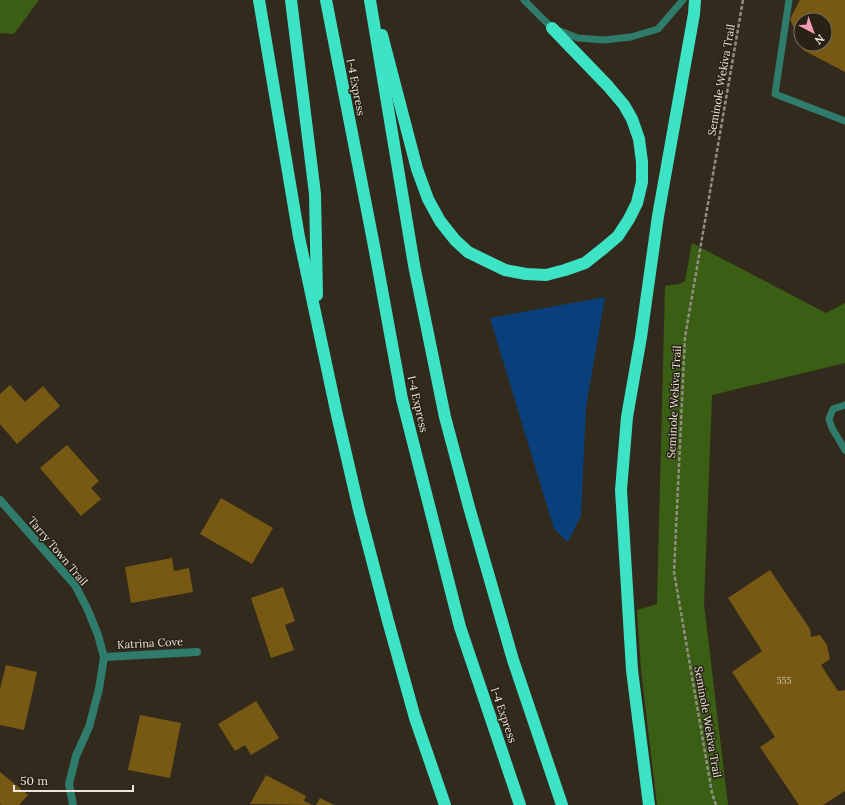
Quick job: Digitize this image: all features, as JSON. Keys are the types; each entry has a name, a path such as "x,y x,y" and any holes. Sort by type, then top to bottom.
{"highway":[{"path":"259,0 299,237 317,326 359,510 415,718 445,805"},
{"path":"291,0 315,194 317,326"},
{"name":"I-4 Express","path":"326,0 402,399 460,627 520,805"},
{"path":"370,0 414,265 446,416 469,507 513,660 562,805"},
{"path":"373,0 417,169 428,199 440,221 455,240 468,252 505,270 526,274 546,275 565,270 585,262 604,248 618,236 630,219 637,202 642,182 642,162 639,139 632,119 624,105 608,86 552,28"},
{"path":"649,805 632,670 621,490 627,417 660,208 694,14 695,0"}],"street":[{"name":"Tarry Town Trail","path":"0,500 74,585 87,608 98,635 104,657 99,690 88,727 76,756 70,784 73,805"},
{"name":"Katrina Cove","path":"104,657 197,652"}],"lane":[{"path":"524,0 552,28 578,38 604,40 631,37 658,29 683,0"},
{"path":"789,0 775,94 845,121"},
{"path":"845,405 833,409 829,419 832,428 845,450"}],"path":[{"name":"Seminole Wekiva Trail","path":"716,805 712,793 674,572 685,337 743,0"}],"green space":[{"path":"0,0 39,0 14,34 0,33"},
{"path":"692,243 826,313 845,303 845,363 712,395 704,604 728,805 657,805 641,670 637,610 657,604 665,286 680,284 685,281"}],"water":[{"path":"605,297 586,407 581,516 568,542 554,529 490,318"}],"building":[{"path":"800,0 845,0 845,72 807,52 833,52 833,12 794,12"},
{"path":"793,13 793,26 790,19"},
{"path":"10,385 25,402 43,386 60,406 17,444 0,424 0,394"},
{"path":"67,445 99,481 91,488 101,499 81,516 40,468"},
{"path":"221,498 273,528 252,564 200,534"},
{"path":"172,558 174,571 189,568 193,592 131,603 125,567"},
{"path":"770,570 810,629 811,637 820,635 827,645 830,659 821,665 838,691 845,690 845,791 823,805 799,805 760,747 775,737 732,672 762,651 728,598"},
{"path":"283,587 295,621 285,625 294,650 271,658 251,598"},
{"path":"6,665 37,672 24,730 0,725 0,689"},
{"path":"256,701 279,738 251,755 245,745 235,751 218,724"},
{"path":"140,715 181,723 170,778 128,770"},
{"path":"0,772 28,795 19,805 0,805"},
{"path":"266,775 306,796 304,801 312,805 250,804"},
{"path":"320,798 334,805 316,805"}]}
